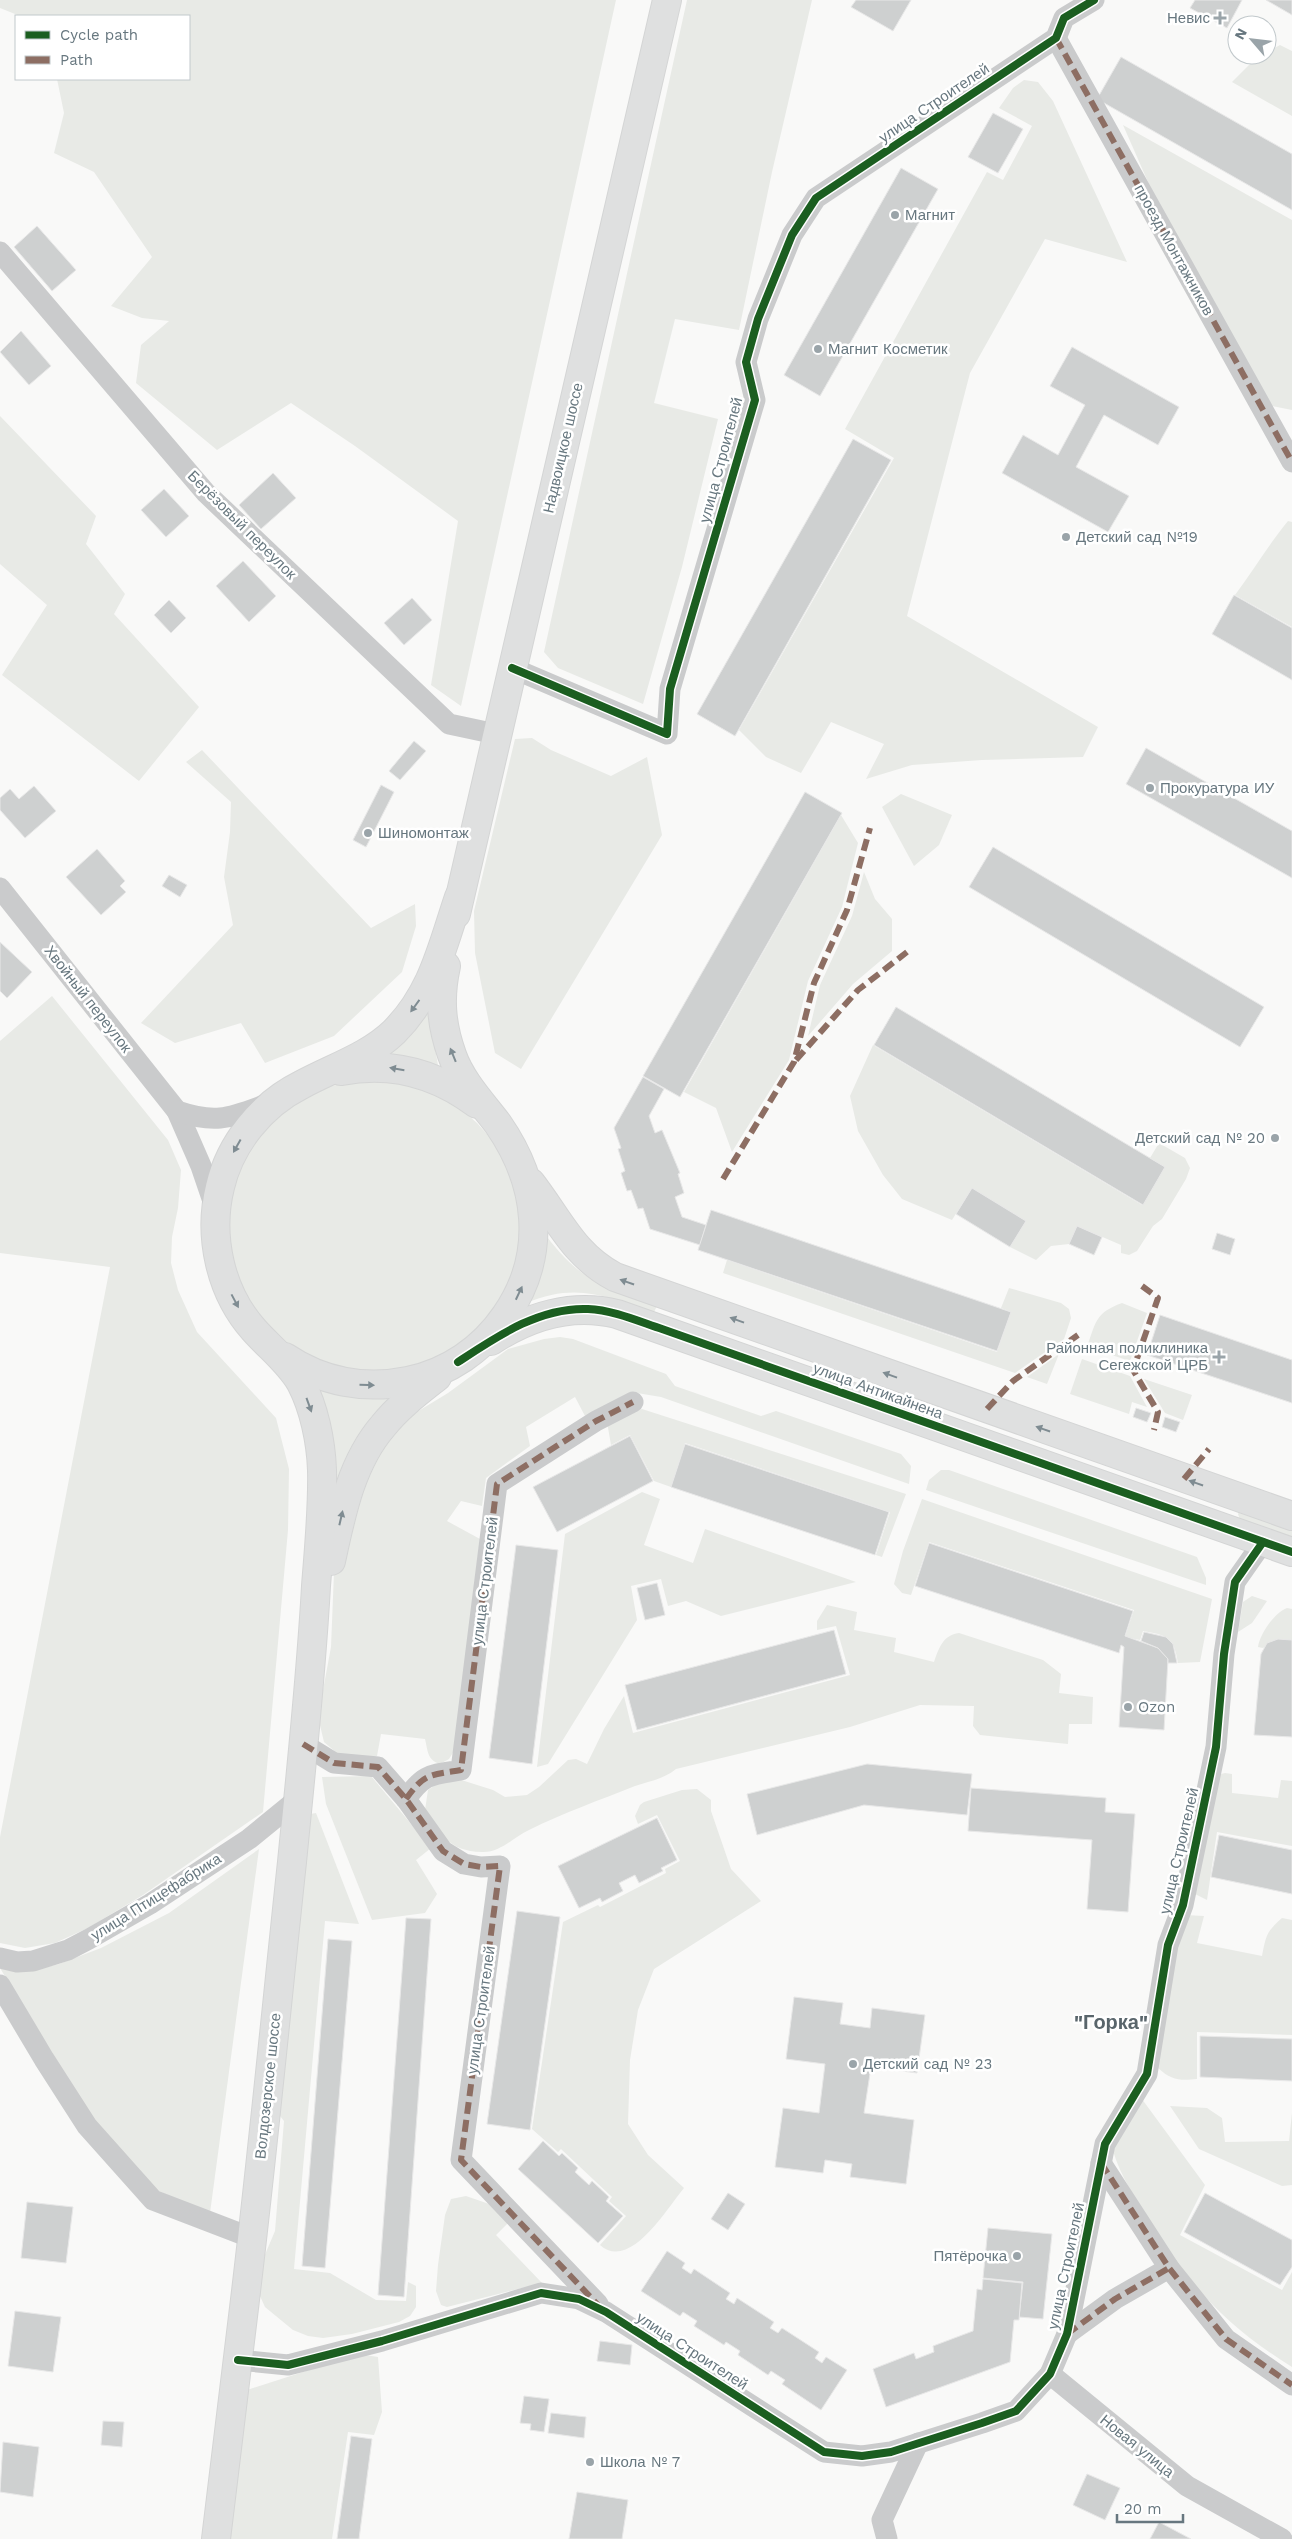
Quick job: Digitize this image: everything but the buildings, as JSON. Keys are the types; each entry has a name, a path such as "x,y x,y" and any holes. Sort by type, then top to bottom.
{"main road":[{"name":"Надвоицкое шоссе","path":"459,897 667,0"},
{"path":"313,1633 321,1510 322,1466 320,1448 312,1413 302,1385 289,1366 247,1321 234,1301 222,1272 216,1241 216,1210 220,1185 229,1161 241,1138 257,1118 275,1101 300,1085 328,1074 381,1044 407,1018 429,987 459,897"},
{"path":"313,1633 343,1510 369,1444 382,1426 402,1406 488,1338 501,1324 512,1308 527,1272 534,1235 534,1215 527,1178 515,1150 466,1082 452,1057 441,1015 440,994 459,897"},
{"path":"328,1074 358,1067 390,1067 421,1073 450,1085 470,1098 498,1125"},
{"name":"улица Антикайнена","path":"527,1178 575,1247 595,1265 615,1278 1292,1516"},
{"name":"улица Антикайнена","path":"454,1364 504,1332 525,1322 568,1310 603,1310 662,1329 1292,1552"},
{"path":"274,1350 300,1367 322,1376 360,1385 391,1385 414,1380 454,1364"},
{"path":"1216,1525 1228,1494"},
{"name":"Волдозерское шоссе","path":"216,2539 252,2238 298,1800 313,1633"}],"street":[{"name":"улица Строителей","path":"512,668 668,734 670,689 755,400 746,362 761,311 792,235 816,198 1056,38 1064,18 1094,0"},
{"name":"проезд Монтажников","path":"1056,38 1292,462"},
{"name":"Берёзовый переулок","path":"0,252 89,353 206,493 449,724 496,734"},
{"name":"Хвойный переулок","path":"0,888 177,1111 202,1166 216,1210"},
{"path":"177,1111 199,1118 225,1119 275,1101"},
{"name":"улица Строителей","path":"406,1799 418,1782 433,1775 461,1770 497,1484 596,1421 633,1402"},
{"name":"улица Строителей","path":"238,2360 288,2365 382,2341 541,2293 579,2299 606,2312 824,2452 862,2456 891,2452 1016,2411 1050,2374 1067,2334 1105,2144 1148,2074 1168,1945 1183,1905 1216,1747 1224,1654 1235,1582 1263,1542"},
{"name":"улица Строителей","path":"303,1744 334,1763 378,1767 406,1799 443,1851 464,1864 481,1867 500,1866 461,2160 606,2312"},
{"name":"улица Птицефабрика","path":"0,1958 17,1962 33,1961 75,1946 133,1914 249,1839 298,1800"},
{"path":"0,1985 87,2126 153,2200 252,2238"},
{"path":"1101,2163 1169,2268 1226,2339 1292,2385"},
{"path":"1067,2334 1115,2299 1169,2268"},
{"name":"Новая улица","path":"1050,2374 1187,2486 1282,2539"},
{"path":"884,2529 918,2443"}],"shaded area":[{"path":"0,0 616,0 461,706 431,685 458,521 355,446 291,403 217,450 136,383 141,345 169,321 142,318 111,306 152,257 94,172 54,153 64,113 57,80 190,80 190,15 18,15 0,8"},
{"path":"687,0 812,0 772,172 739,330 675,319 654,403 718,419 682,567 643,704 558,668 544,652"},
{"path":"1280,45 1292,51 1292,116 1232,82 1249,65 1277,65 1277,47"},
{"path":"1024,80 1038,82 1053,101 1127,262 1045,239 970,373 907,616 1098,727 1083,757 982,760 912,765 866,779 884,744 831,722 801,773 766,757 739,730 894,458 845,429 987,172 1003,180 1032,126 999,108 1013,88"},
{"path":"1123,125 1292,220 1292,410 1272,406 1159,207"},
{"path":"0,416 96,516 86,544 125,594 114,614 199,707 139,781 2,675 47,605 0,564"},
{"path":"1288,521 1292,522 1292,627 1235,595"},
{"path":"532,738 551,750 611,776 647,757 662,835 521,1069 495,1053 475,953 474,911 515,739"},
{"path":"202,750 371,928 415,904 416,926 402,972 334,1036 265,1063 241,1023 175,1043 141,1023 233,925 224,877 230,832 231,802 186,762"},
{"path":"901,794 952,815 939,845 914,866 882,807"},
{"path":"841,815 858,843 842,907 808,981 789,1060 732,1152 716,1108 684,1092"},
{"path":"864,872 875,899 892,919 892,951 853,984 808,1036 820,985 852,916"},
{"path":"52,996 168,1140 181,1170 178,1208 172,1237 171,1263 178,1290 197,1332 276,1418 289,1469 288,1530 263,1812 143,1895 88,1928 55,1943 25,1948 0,1943 0,1837 110,1267 0,1253 0,1041"},
{"path":"431,1001 432,1031 439,1071 384,1059"},
{"path":"873,1045 1142,1205 1165,1167 1150,1158 1159,1143 1185,1158 1190,1168 1186,1179 1162,1219 1153,1226 1137,1251 1129,1255 1121,1253 1121,1245 1077,1226 1069,1244 1051,1246 1036,1260 1010,1247 1026,1221 972,1188 952,1220 902,1199 883,1175 858,1131 850,1096"},
{"path":"373,1080 402,1083 429,1091 455,1105 477,1123 495,1145 509,1171 517,1198 520,1227 517,1256 509,1283 495,1309 477,1331 455,1349 429,1363 402,1371 373,1374 344,1371 317,1363 291,1349 269,1331 251,1309 237,1283 229,1256 226,1227 229,1198 237,1171 251,1145 269,1123 291,1105 317,1091 344,1083"},
{"path":"547,1237 572,1265 584,1274 608,1288 657,1306 654,1312 606,1297 576,1292 560,1293 526,1303 544,1265"},
{"path":"727,1260 997,1352 1011,1312 1001,1308 1009,1288 1061,1303 1069,1309 1071,1318 1064,1339 1015,1373 723,1273"},
{"path":"1122,1303 1147,1313 1130,1361 1087,1347 1101,1315"},
{"path":"560,1337 573,1339 666,1374 675,1386 761,1416 776,1411 901,1454 911,1466 909,1484 661,1397 631,1392 585,1416 575,1397 526,1427 530,1446 486,1478 482,1506 461,1501 447,1521 480,1539 454,1751 449,1759 440,1764 433,1760 430,1757 425,1739 381,1734 377,1756 369,1758 338,1754 324,1742 318,1717 331,1647 334,1572 346,1503 397,1424 448,1393 508,1349 544,1339"},
{"path":"1059,1354 1047,1384 1027,1377"},
{"path":"1082,1359 1130,1376 1147,1407 1132,1402 1129,1414 1070,1394"},
{"path":"1144,1379 1192,1395 1183,1420 1165,1413"},
{"path":"319,1382 399,1390 334,1533 314,1393"},
{"path":"642,1409 906,1494 882,1557 876,1555 890,1512 685,1443 671,1487 654,1481 630,1435 611,1445 607,1422"},
{"path":"941,1470 949,1470 1197,1557 1206,1578 1206,1585 926,1490 929,1480"},
{"path":"642,1492 660,1499 644,1545 693,1563 705,1529 856,1582 721,1616 686,1601 668,1606 661,1579 631,1586 637,1620 548,1764 537,1767 565,1534"},
{"path":"922,1499 1212,1599 1200,1662 1178,1663 1171,1643 1164,1636 1158,1634 1143,1631 1140,1640 1125,1637 1134,1610 929,1542 911,1595 902,1593 894,1584 903,1551"},
{"path":"1240,1509 1292,1525 1292,1538 1240,1520 1238,1514"},
{"path":"1252,1596 1267,1601 1252,1623 1238,1632 1243,1602"},
{"path":"827,1605 857,1612 854,1630 896,1638 894,1652 934,1662 945,1639 959,1633 1043,1660 1061,1674 1059,1693 1093,1697 1092,1724 1069,1724 1068,1744 980,1735 973,1726 974,1706 920,1705 850,1727 676,1769 662,1777 555,1818 489,1852 470,1851 453,1845 441,1834 425,1810 428,1790 437,1784 455,1778 493,1790 505,1797 527,1795 539,1787 568,1760 576,1759 587,1764 604,1729 624,1696 633,1733 850,1675 836,1626 817,1630 817,1621"},
{"path":"1287,1608 1292,1609 1292,1640 1278,1639 1263,1648 1258,1647 1268,1625 1277,1614"},
{"path":"1232,1774 1232,1793 1278,1798 1281,1780 1292,1781 1292,1846 1217,1832 1207,1900 1191,1892 1217,1775"},
{"path":"371,1776 431,1848 416,1860 437,1894 425,1913 372,1920 326,1804 322,1777"},
{"path":"697,1789 711,1800 711,1811 731,1869 761,1901 654,1969 638,2010 630,2060 628,2124 648,2155 684,2188 647,2234 635,2244 623,2250 612,2251 600,2245 626,2216 609,2201 612,2197 561,2149 558,2152 532,2129 563,1922 598,1905 600,1907 666,1873 665,1869 680,1861 657,1815 638,1824 635,1816 640,1805 644,1802 682,1790"},
{"path":"316,1813 359,1924 325,1921 294,2269 330,2273 376,2300 406,2301 408,2282 416,2286 416,2307 410,2316 399,2322 352,2334 323,2338 308,2336 293,2330 265,2307 260,2296 261,2264 275,2231 284,2121 277,2112 305,1815"},
{"path":"259,1849 210,2213 197,2210 157,2190 85,2111 0,1968 35,1970 59,1964 101,1948 169,1913"},
{"path":"1185,1915 1204,1916 1197,1943 1262,1956 1266,1939 1273,1927 1282,1918 1292,1920 1292,2035 1197,2032 1197,2079 1186,2080 1176,2079 1158,2068 1154,2048"},
{"path":"1139,2095 1205,2185 1180,2235 1282,2290 1292,2272 1292,2367 1247,2336 1228,2320 1195,2286 1165,2245 1129,2187 1113,2151"},
{"path":"1170,2106 1207,2108 1222,2118 1225,2142 1289,2141 1292,2113 1292,2185 1282,2186 1199,2149"},
{"path":"466,2196 492,2205 511,2220 496,2235 542,2283 447,2307 441,2305 436,2291 445,2215 451,2199"},
{"path":"359,2354 378,2357 382,2412 374,2435 348,2432 332,2539 228,2539 247,2390"}],"marked path":[{"path":"1056,38 1292,462"},
{"path":"723,1179 794,1062 814,983 847,910 870,828"},
{"path":"796,1060 858,990 907,952"},
{"path":"1142,1286 1158,1298 1133,1370 1158,1412 1154,1430"},
{"path":"987,1409 1013,1381 1078,1335"},
{"path":"406,1799 412,1790 423,1780 442,1773 461,1770 497,1484 596,1421 633,1402"},
{"path":"1184,1479 1209,1449"},
{"path":"303,1744 334,1763 378,1767 406,1799 443,1851 464,1864 481,1867 500,1866 461,2160 598,2305"},
{"path":"1101,2163 1169,2268 1226,2339 1292,2385"},
{"path":"1067,2334 1115,2299 1169,2268"}],"cycle path":[{"path":"512,668 667,734 670,689 755,400 746,362 758,319 792,235 816,198 1056,38 1064,18 1094,0"},
{"path":"458,1362 487,1343 535,1318 570,1310 607,1311 1292,1552"},
{"path":"238,2360 288,2365 382,2341 541,2293 579,2299 606,2312 824,2452 862,2456 891,2452 1016,2411 1050,2374 1067,2334 1105,2144 1147,2074 1168,1945 1183,1905 1216,1747 1224,1654 1235,1582 1263,1542"}],"place":[{"name":"Невис","path":"1220,18"},
{"name":"Магнит","path":"895,215"},
{"name":"Магнит Косметик","path":"818,349"},
{"name":"Детский сад №19","path":"1066,537"},
{"name":"Прокуратура ИУ","path":"1150,788"},
{"name":"Шиномонтаж","path":"368,833"},
{"name":"Детский сад № 20","path":"1275,1138"},
{"name":"Районная поликлиника Сегежской ЦРБ","path":"1219,1357"},
{"name":"Ozon","path":"1128,1707"},
{"name":"Детский сад № 23","path":"853,2064"},
{"name":"Пятёрочка","path":"1017,2256"},
{"name":"Школа № 7","path":"590,2462"}],"district":[{"name":"\"Горка\"","path":"1111,2022"}]}
